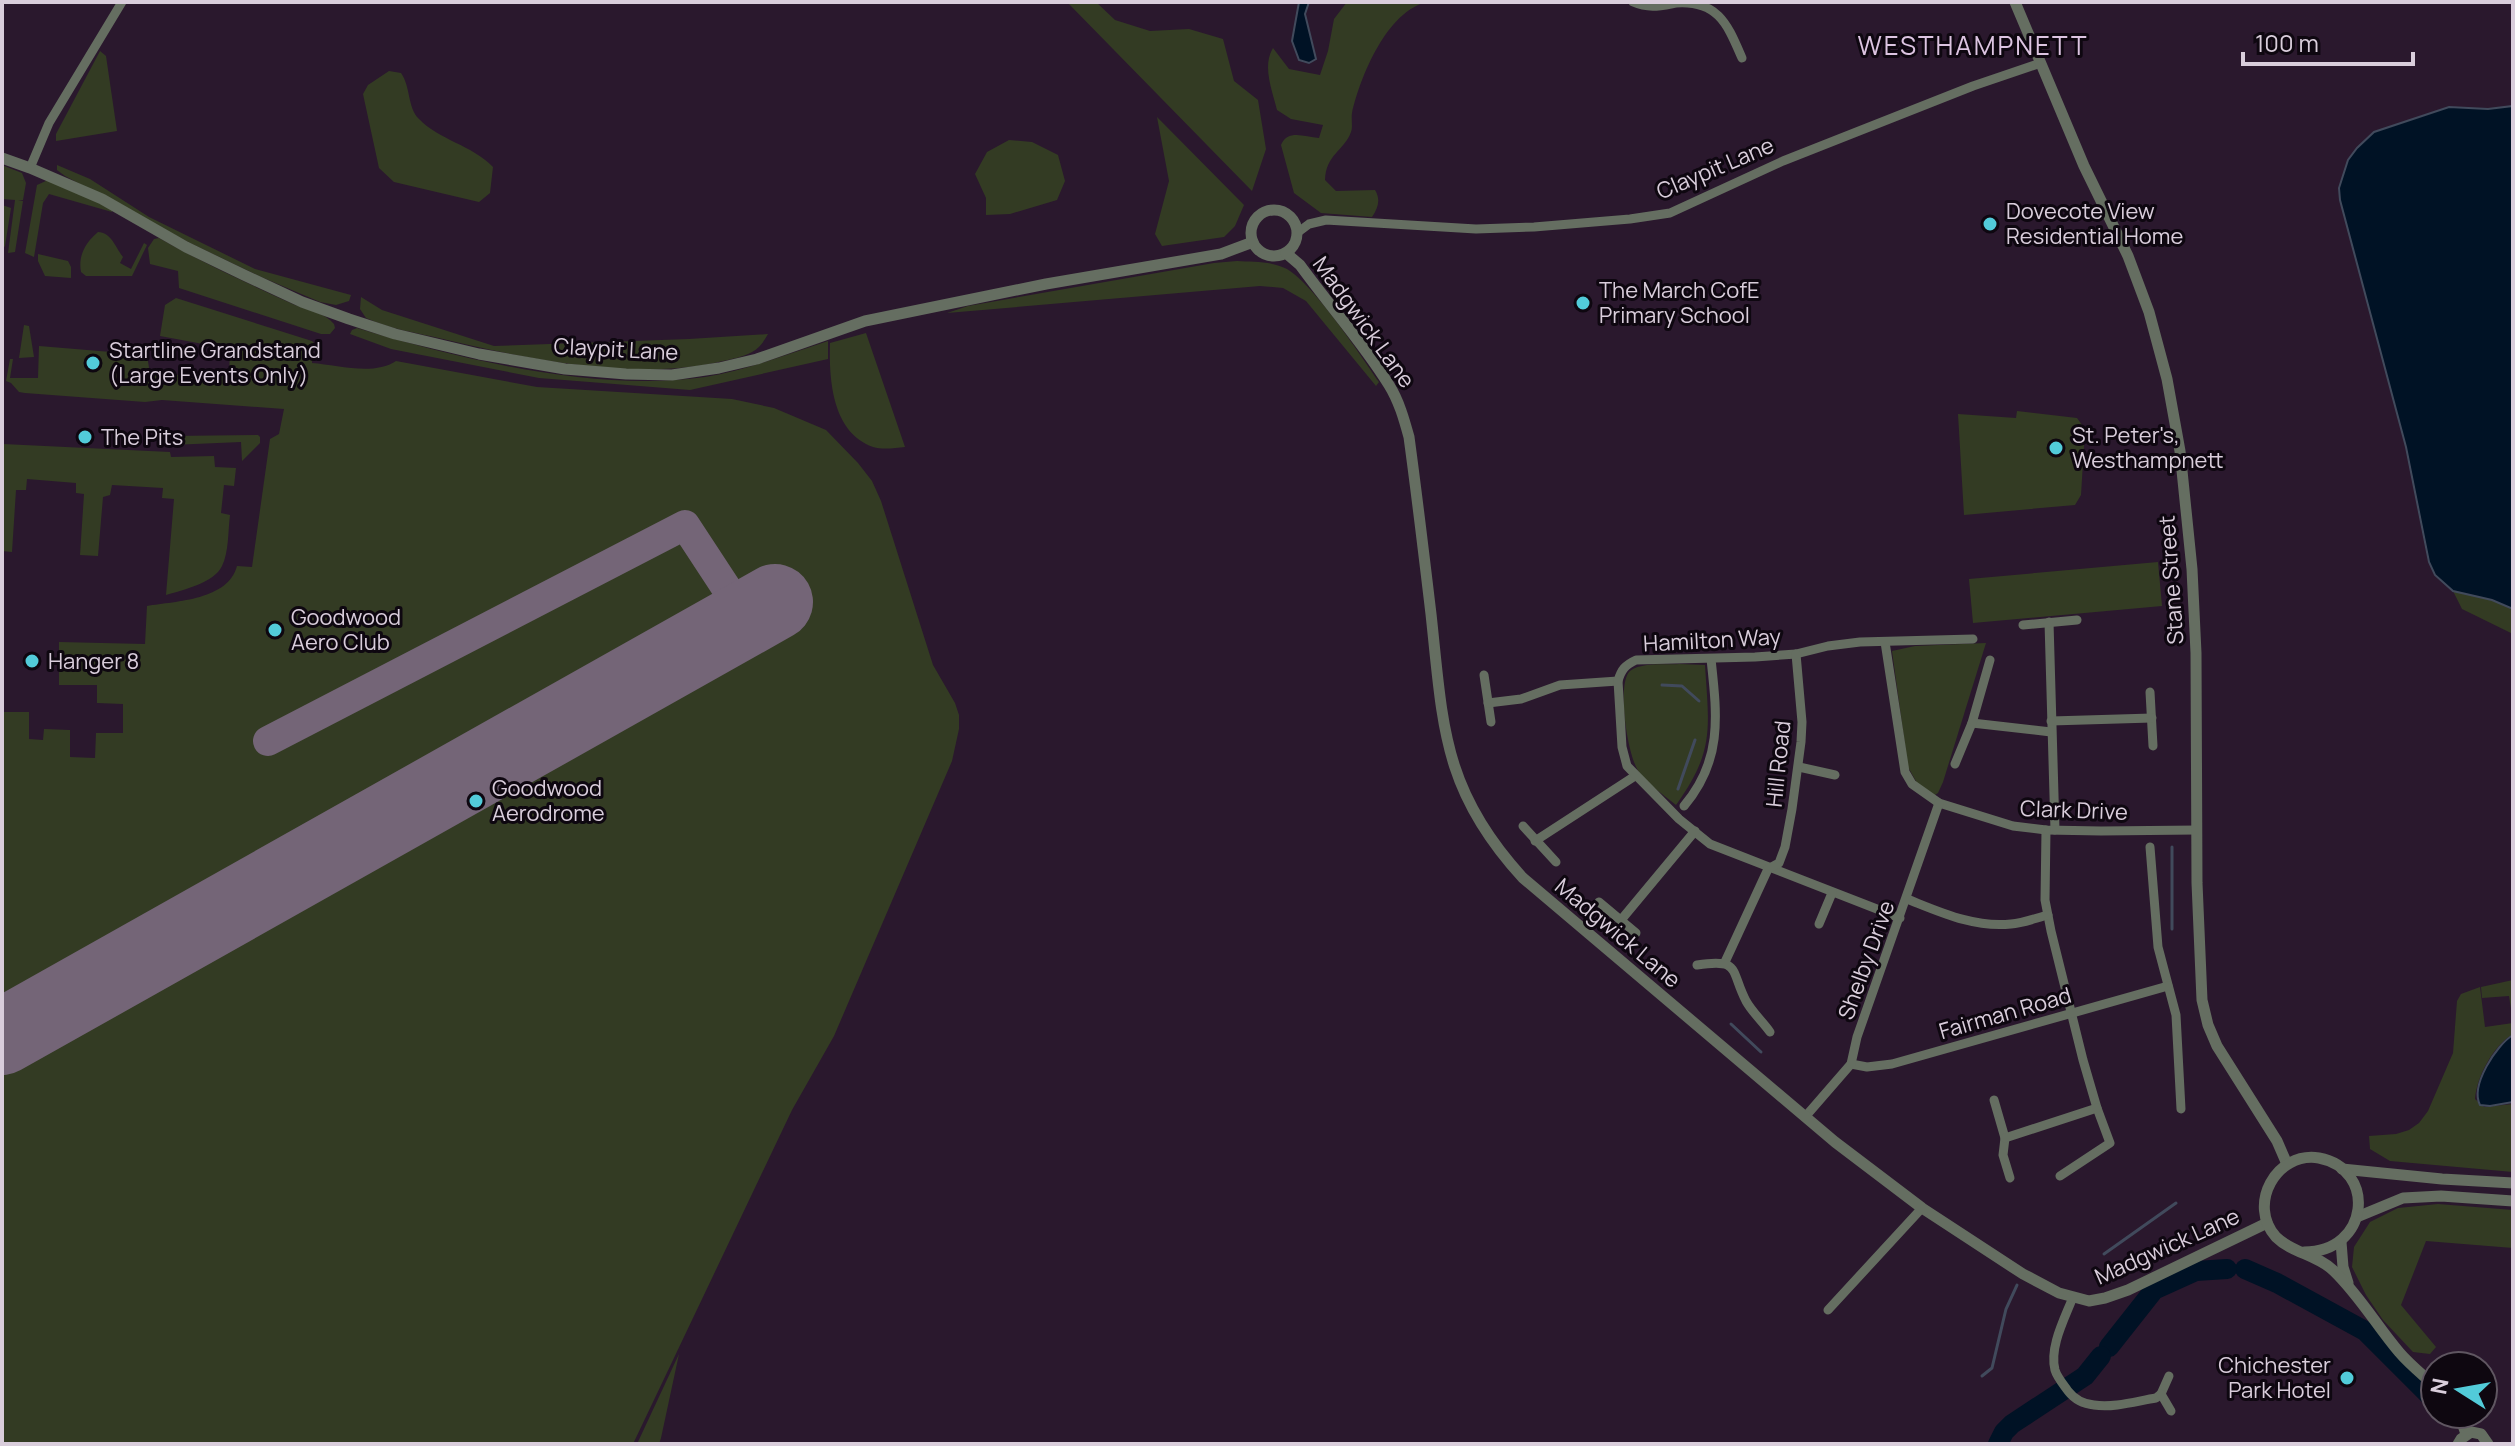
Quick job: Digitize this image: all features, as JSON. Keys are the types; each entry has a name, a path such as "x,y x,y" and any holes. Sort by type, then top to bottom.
{"street":[{"path":"30,168 49,123 122,2"},
{"path":"1633,2 1662,8 1678,2 1703,3 1718,11 1726,21 1742,58"},
{"name":"Stane Street","path":"2015,2 2084,166 2128,256 2149,312 2170,394 2180,451 2192,569 2202,1000 2208,1025 2225,1061 2277,1141 2287,1164"},
{"name":"Claypit Lane","path":"1297,233 1309,224 1326,220 1476,229 1534,227 1670,213 1783,161 1973,86 2041,63"},
{"name":"Claypit Lane","path":"2,158 102,199 186,247 302,302 349,319 395,334 479,354 565,369 626,374 672,375 707,371 757,359 865,321 1046,284 1221,254 1253,242"},
{"path":"1272,210 1289,215 1294,221 1297,233 1286,253 1275,256 1267,254 1253,242 1256,219 1262,213 1272,210"},
{"name":"Madgwick Lane","path":"1286,253 1300,265 1390,386 1401,410 1409,437 1444,730 1457,779 1491,842 1523,878 1805,1117 1922,1208 2023,1274 2059,1293 2089,1301 2128,1290 2267,1223"},
{"path":"2023,625 2077,620"},
{"path":"2049,622 2050,830 2045,900 2097,1108 2110,1143 2060,1176"},
{"name":"Hamilton Way","path":"1618,681 1621,672 1636,660 1796,654 1828,646 1973,639"},
{"name":"Clark Drive","path":"1885,642 1905,772 1912,784 1939,803 2013,826 2050,830 2197,830"},
{"name":"Hill Road","path":"1725,962 1768,869 1775,867 1782,857 1799,767 1802,722 1796,654"},
{"path":"1684,806 1698,789 1710,765 1716,720 1711,659"},
{"path":"1955,764 1972,723 1990,660"},
{"path":"1484,675 1491,722"},
{"path":"1488,703 1521,699 1565,684 1618,681 1623,756 1635,776 1710,844 1900,918"},
{"path":"2150,692 2153,746"},
{"path":"2051,721 2152,718"},
{"path":"1972,723 2051,732"},
{"path":"1799,767 1835,775"},
{"path":"1535,841 1635,776"},
{"name":"Shelby Drive","path":"1805,1117 1851,1064 1857,1037 1939,803"},
{"path":"1523,826 1556,862"},
{"path":"1621,920 1695,831"},
{"path":"2150,847 2158,947 2176,1015 2181,1109"},
{"path":"1819,924 1832,893"},
{"path":"1907,899 1988,925 2012,924 2048,915"},
{"path":"1599,902 1636,933"},
{"path":"1697,965 1725,962 1738,977 1746,1001 1770,1032"},
{"name":"Fairman Road","path":"1851,1064 1867,1067 1892,1064 2168,986"},
{"path":"1994,1100 2005,1138 2003,1155 2010,1178"},
{"path":"2005,1138 2097,1108"},
{"path":"2304,1252 2317,1252 2341,1242 2357,1217 2356,1191 2351,1179 2330,1161 2316,1158 2301,1158 2277,1172 2265,1196 2267,1223 2276,1236 2289,1246 2333,1269 2400,1354 2419,1371"},
{"path":"2342,1169 2513,1183"},
{"path":"2357,1217 2403,1198 2441,1196 2513,1201"},
{"path":"1828,1310 1922,1208"},
{"path":"2341,1242 2343,1267 2349,1287"},
{"path":"2073,1297 2055,1351 2055,1371 2073,1397 2103,1406 2156,1398 2169,1376"},
{"path":"2161,1394 2171,1411"},
{"path":"2462,1439 2471,1432 2481,1434 2488,1444"}],"green space":[{"path":"1067,2 1096,2 1115,20 1150,31 1189,29 1223,39 1234,81 1258,100 1266,149 1252,191"},
{"path":"1347,2 1427,2 1400,18 1378,47 1361,82 1352,113 1351,132 1326,171 1325,180 1336,191 1375,190 1378,204 1372,217 1321,213 1294,193 1281,145 1292,135 1319,138 1323,125 1291,119 1277,110 1269,78 1268,62 1273,48 1289,69 1320,75 1334,19"},
{"path":"100,51 106,56 117,131 56,141 56,134"},
{"path":"389,71 401,73 419,119 493,167 490,193 479,202 394,182 379,168 363,94 368,85"},
{"path":"1157,117 1244,205 1235,226 1224,237 1162,246 1155,234 1169,181"},
{"path":"1009,140 1032,142 1058,155 1065,181 1057,200 1010,214 986,215 986,198 975,174 987,152"},
{"path":"2,165 22,173 26,183 23,200 18,200 23,201 15,252 8,253 15,200 2,199"},
{"path":"57,165 90,179 149,217 255,269 351,295 349,301 336,305 320,302 259,276 65,176 57,170"},
{"path":"48,180 112,209 112,212 49,194 43,203 34,257 25,253 37,185"},
{"path":"2,205 11,208 2,250"},
{"path":"98,232 110,238 123,257 120,263 131,269 144,243 147,245 132,276 86,276 81,272 84,250"},
{"path":"159,238 243,281 321,314 335,328 330,334 321,334 179,288 178,271 150,264 148,248 154,239"},
{"path":"38,254 68,261 71,278 45,276"},
{"path":"1237,261 1275,265 1287,269 1298,278 1348,338 1379,382 1376,386 1306,301 1283,288 1260,286 947,313 968,306"},
{"path":"361,297 382,310 494,346 768,334 760,346 749,354 730,359 690,367 619,369 510,354 384,325 366,318 360,309"},
{"name":"Goodwood Aerodrome","path":"176,298 312,341 312,363 366,369 396,361 537,387 732,399 774,408 826,430 872,481 881,501 933,665 959,715 952,761 834,1036 792,1110 633,1444 2,1444 2,712 29,712 29,739 43,740 44,729 70,730 70,757 95,758 96,733 123,733 123,704 97,703 97,685 59,685 59,642 145,644 147,606 200,597 223,586 237,566 252,567 270,439 279,434 284,409 25,393 6,381 10,359 13,359 10,378 38,378 39,346 147,355 150,374 229,376 230,349 160,336 165,305"},
{"path":"24,325 29,326 34,357 19,358"},
{"path":"357,328 440,351 529,370 620,380 663,381 721,374 828,341 828,359 690,390 539,378 391,349 350,334"},
{"path":"866,333 905,447 877,448 859,440 849,430 836,403 832,388 830,343"},
{"path":"2017,411 2077,418 2085,429 2081,495 2075,505 1964,515 1958,414 2016,418"},
{"path":"258,435 260,443 242,461 241,442 171,445 171,436"},
{"path":"3,444 170,452 171,457 214,456 215,467 236,468 234,486 224,485 221,513 230,515 222,566 205,581 166,595 174,499 162,498 163,488 112,485 110,495 103,497 98,556 80,555 84,494 76,493 76,483 27,479 26,490 16,490 12,552 2,551"},
{"path":"2158,562 2162,606 1973,623 1969,579"},
{"path":"2453,591 2492,600 2513,609 2513,634 2462,609"},
{"path":"1986,643 1943,782 1935,795 1917,783 1908,767 1892,651 1915,646"},
{"path":"1705,665 1708,723 1698,769 1676,805 1647,781 1635,764 1625,721 1624,690 1626,678 1635,668"},
{"path":"2513,980 2513,1021 2509,996 2482,998 2481,987"},
{"path":"2480,987 2485,1027 2513,1023 2513,1034 2499,1046 2483,1071 2475,1099 2484,1107 2513,1104 2513,1172 2390,1161 2370,1149 2369,1136 2409,1130 2428,1111 2453,1053 2457,1001 2461,994"},
{"path":"2438,1204 2513,1210 2513,1248 2426,1241 2401,1305 2436,1347 2433,1350 2413,1352 2383,1320 2352,1267 2354,1247 2370,1222 2398,1208"},
{"path":"679,1354 659,1444 637,1444"}],"water":[{"path":"1299,2 1309,2 1305,14 1316,59 1309,63 1299,60 1292,41"},
{"path":"2513,106 2513,609 2492,600 2453,591 2435,575 2429,562 2406,447 2339,188 2348,160 2374,132 2449,107 2488,109"},
{"path":"2513,1035 2513,1102 2480,1105 2479,1087 2486,1067 2499,1047"}],"waterway":[{"path":"1662,685 1682,686 1699,701"},
{"path":"1678,789 1695,740"},
{"path":"2172,847 2172,929"},
{"path":"1731,1024 1761,1052"},
{"path":"2104,1254 2176,1203"},
{"path":"2109,1347 2154,1290 2196,1271 2227,1269"},
{"path":"2245,1269 2365,1331 2419,1385"},
{"path":"1982,1376 1992,1368 2006,1309 2017,1285"},
{"path":"1998,1444 2012,1424 2085,1376 2101,1356"}],"taxiway":[{"path":"268,741 685,525 746,618"}],"runway":[{"path":"2,1037 775,602"}],"place":[{"name":"Dovecote View Residential Home","path":"1990,224"},
{"name":"The March CofE Primary School","path":"1583,303"},
{"name":"Startline Grandstand (Large Events Only)","path":"93,363"},
{"name":"The Pits","path":"85,437"},
{"name":"St. Peter's, Westhampnett","path":"2056,448"},
{"name":"Goodwood Aero Club","path":"275,630"},
{"name":"Hanger 8","path":"32,661"},
{"name":"Goodwood Aerodrome","path":"476,801"},
{"name":"Chichester Park Hotel","path":"2347,1378"}],"district":[{"name":"WESTHAMPNETT","path":"1973,46"}]}
